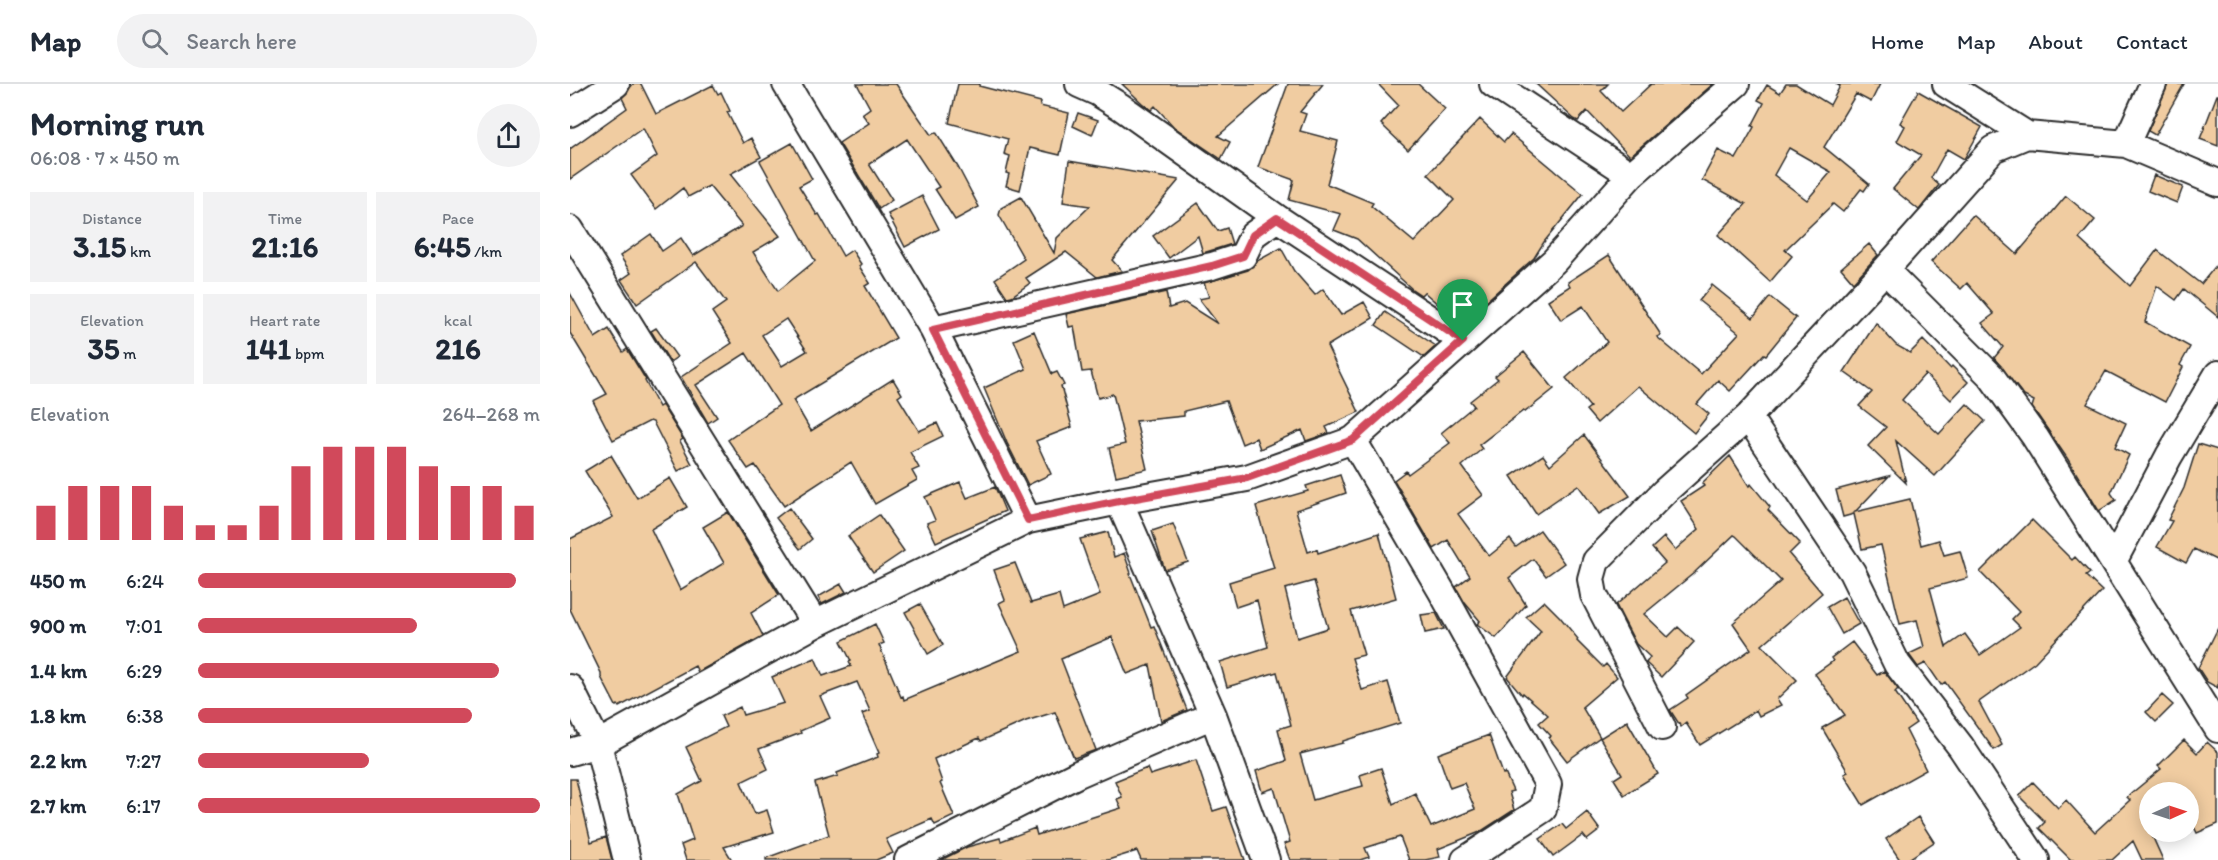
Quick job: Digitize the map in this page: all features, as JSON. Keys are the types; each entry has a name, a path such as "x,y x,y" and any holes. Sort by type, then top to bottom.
{"street":[{"path":"570,113 616,84"},
{"path":"786,84 933,330 1028,520"},
{"path":"1079,84 1121,107 1277,218 1463,341"},
{"path":"1493,84 1631,175"},
{"path":"570,752 598,744 815,624 1028,520 1247,478 1353,440 1554,261 1631,175 1736,84"},
{"path":"1946,84 2026,135 2126,144 2218,183"},
{"path":"2126,144 2153,84"},
{"path":"1662,727 1594,595 1591,579 1596,561 1664,492 1748,417 1885,270 1993,149 2026,135"},
{"path":"933,330 1212,266 1243,256 1253,235 1277,218"},
{"path":"570,229 815,624"},
{"path":"1885,270 1990,376 2035,436 2218,729"},
{"path":"2114,560 2169,456 2218,374"},
{"path":"1748,417 1852,572 1897,664 1961,747 2036,860"},
{"path":"1353,440 1442,592 1548,784 1543,809 1465,860"},
{"path":"1119,501 1212,716 1266,860"},
{"path":"570,688 598,744 627,860"},
{"path":"908,860 1078,774 1212,716"}],"building":[{"path":"633,84 641,84 656,114 713,85 718,94 721,92 730,111 727,112 743,143 751,138 761,157 730,174 780,236 753,252 778,291 815,261 760,161 792,143 812,179 799,186 817,215 819,214 843,256 852,250 861,264 859,266 870,283 865,286 896,338 793,400 811,431 893,379 902,394 898,397 919,431 937,423 943,436 910,452 919,468 912,471 917,480 875,504 851,462 784,506 755,465 748,469 728,440 779,405 746,353 696,385 717,417 708,423 681,377 732,343 712,312 726,302 696,262 637,304 621,280 631,273 620,256 651,234 662,251 681,238 693,256 742,226 709,186 688,197 683,188 656,209 631,175 657,156 643,128 570,179 570,149 627,108 622,98","holes":["786,319 807,351 782,366 762,335"]},
{"path":"857,84 896,84 931,135 936,132 979,207 955,220 935,189 939,187 907,139 869,164 892,200 879,209 839,143 869,123 862,114 870,108"},
{"path":"958,84 980,84 979,86 1041,102 1040,106 1069,113 1060,155 1030,148 1020,190 1006,186 1010,156 1004,154 1008,139 949,123"},
{"path":"1122,84 1278,84 1218,136 1230,142 1221,159 1174,127 1155,106 1151,110"},
{"path":"1288,84 1323,84 1300,112 1306,114 1300,131 1338,141 1327,184 1373,203 1371,206 1414,242 1454,200 1428,174 1480,119 1504,142 1511,134 1583,194 1534,258 1462,323 1424,292 1421,295 1412,289 1357,239 1334,230 1341,214 1289,200 1294,180 1258,167"},
{"path":"1378,84 1418,84 1445,109 1408,150 1381,124 1398,105"},
{"path":"1536,84 1608,84 1601,91 1621,112 1651,84 1713,84 1630,156 1587,111 1578,121 1574,119"},
{"path":"1786,84 1796,84 1830,105 1840,86 1836,84 1880,84 1871,102 1856,94 1824,147 1869,184 1864,191 1861,189 1843,212 1833,204 1785,250 1792,256 1770,282 1718,235 1746,204 1702,180 1718,150 1736,159 1754,127 1752,126 1764,103 1758,100 1767,85 1780,93","holes":["1789,148 1831,172 1807,200 1774,175"]},
{"path":"2168,84 2184,84 2155,135 2148,131"},
{"path":"1918,91 1982,127 1964,159 1947,149 1931,178 1939,185 1919,210 1893,189 1921,155 1897,141 1905,126 1900,123"},
{"path":"2218,95 2218,146 2200,139"},
{"path":"1078,113 1098,120 1092,135 1073,126"},
{"path":"1069,161 1179,180 1112,260 1122,271 1097,277 1066,252 1026,278 1030,283 1007,297 995,279 1024,259 999,215 1001,208 1021,197 1054,253 1057,238 1090,206 1063,202"},
{"path":"2154,175 2183,187 2177,203 2148,191"},
{"path":"922,196 939,229 905,247 888,214"},
{"path":"2066,196 2095,220 2079,239 2130,286 2157,250 2201,284 2218,263 2218,317 2184,289 2176,300 2157,286 2145,322 2190,347 2180,365 2183,367 2165,402 2106,371 2087,404 2126,423 2115,447 2129,455 2111,493 2116,500 2099,511 2067,458 2032,407 2034,401 2024,396 1994,358 2003,347 1982,323 1994,314 1967,283 1961,289 1931,262 1973,215 2017,254"},
{"path":"1198,203 1218,231 1227,228 1232,244 1203,253 1198,236 1169,258 1153,236"},
{"path":"1869,244 1878,255 1853,282 1841,268"},
{"path":"1281,248 1294,271 1315,295 1323,289 1341,315 1364,302 1373,318 1327,346 1359,412 1326,427 1329,433 1306,441 1302,430 1260,449 1256,438 1242,444 1226,401 1184,411 1184,416 1136,421 1147,469 1116,476 1109,448 1125,444 1113,394 1098,398 1091,371 1082,372 1074,326 1069,327 1066,314 1166,292 1169,308 1185,303 1218,324 1199,299 1209,297 1204,283 1248,270 1257,261"},
{"path":"1609,255 1661,335 1657,337 1701,374 1739,333 1699,301 1712,285 1753,318 1770,297 1796,318 1766,355 1764,354 1730,391 1718,380 1697,404 1709,414 1694,433 1638,386 1597,423 1586,410 1590,407 1566,378 1607,342 1583,306 1561,320 1548,300 1570,286 1568,282"},
{"path":"570,293 595,338 609,329 623,352 627,349 659,407 662,405 683,439 680,441 692,464 678,471 653,422 650,421 613,440 593,401 607,394 570,333"},
{"path":"1385,312 1436,346 1424,357 1376,325"},
{"path":"1876,323 1896,345 1910,353 1923,340 1950,368 1952,366 1968,382 1951,400 1925,374 1902,400 1939,434 1967,404 1985,421 1935,476 1896,441 1906,483 1868,446 1886,427 1859,406 1872,392 1844,372"},
{"path":"656,328 677,357 670,362 651,331"},
{"path":"1034,331 1052,374 1057,372 1064,385 1061,386 1072,427 1036,441 1051,474 1028,485 984,388 1026,369 1014,340"},
{"path":"1524,352 1554,389 1479,445 1482,449 1462,466 1483,495 1458,514 1489,556 1510,539 1516,547 1540,530 1564,563 1546,576 1533,559 1509,578 1526,605 1496,638 1477,624 1480,621 1465,603 1456,587 1470,576 1448,540 1434,549 1394,480 1406,471 1408,474 1450,443 1441,433 1474,406 1470,401 1498,379 1495,376"},
{"path":"1584,435 1630,496 1599,514 1578,485 1536,514 1511,476 1543,455 1550,465"},
{"path":"2198,444 2218,450 2218,561 2194,549 2186,563 2157,547 2172,521 2168,520 2184,488"},
{"path":"611,455 637,498 670,478 687,507 651,529 680,590 724,563 703,527 728,512 779,595 751,613 763,636 698,672 695,666 619,707 616,706 601,677 570,609 570,539 613,517 585,471"},
{"path":"1730,456 1749,486 1751,484 1770,507 1768,510 1800,543 1789,554 1822,593 1762,645 1797,680 1777,699 1781,705 1759,716 1756,710 1700,745 1686,723 1681,727 1670,710 1688,698 1686,695 1751,649 1733,623 1781,581 1734,535 1694,573 1644,614 1668,637 1678,627 1694,642 1661,677 1646,663 1650,657 1636,644 1616,605 1665,563 1652,548 1664,537 1675,550 1699,529 1681,501 1704,486 1702,483"},
{"path":"1340,475 1346,493 1296,510 1308,552 1317,549 1318,553 1379,533 1396,598 1351,611 1364,655 1352,658 1362,690 1388,682 1400,723 1343,741 1343,743 1300,754 1313,800 1363,786 1360,775 1381,768 1393,804 1415,793 1431,827 1475,809 1464,783 1450,788 1438,754 1489,735 1503,774 1505,773 1513,791 1509,792 1514,810 1480,832 1438,849 1440,857 1409,860 1400,837 1365,848 1369,857 1360,860 1290,860 1284,844 1290,842 1274,788 1262,792 1256,771 1286,761 1278,729 1291,725 1277,672 1227,687 1220,662 1268,647 1257,600 1236,607 1229,582 1274,568 1256,506 1308,491 1306,486","holes":["1314,581 1328,628 1297,638 1285,589"]},
{"path":"1889,476 1855,512 1910,499 1921,545 1939,540 1944,555 1960,551 1968,578 1930,588 1946,647 1965,634 1980,655 2020,627 2012,619 2019,612 1980,572 2032,520 2072,560 2075,557 2090,573 2086,576 2102,591 2035,662 1979,702 2002,745 1994,750 1945,682 1941,685 1926,663 1918,667 1910,656 1909,654 1924,647 1917,620 1900,624 1881,545 1862,549 1854,514 1843,517 1836,490"},
{"path":"960,482 967,498 995,487 1005,511 936,542 927,523 935,520 925,497"},
{"path":"789,508 812,539 800,549 776,518"},
{"path":"879,515 904,551 873,572 848,536"},
{"path":"1173,524 1188,562 1165,570 1152,531"},
{"path":"1108,532 1114,557 1124,553 1151,627 1154,626 1187,710 1161,721 1150,665 1127,674 1112,637 1061,659 1096,750 1074,758 1055,712 1026,721 981,741 979,738 934,759 942,782 940,783 954,816 935,825 932,819 886,839 893,853 876,860 766,860 766,858 829,835 815,783 838,776 837,773 878,757 879,753 862,714 870,711 857,682 820,696 830,718 800,731 801,733 759,749 768,769 741,782 755,814 767,810 774,832 724,847 732,860 686,860 681,845 693,840 678,794 702,781 686,747 726,727 721,716 740,707 743,715 784,703 772,677 815,658 823,676 851,666 849,662 851,661 841,641 875,624 884,643 879,645 904,700 1021,651 999,603 1005,600 994,570 1015,563 1031,603 1059,595 1063,610 1100,595 1080,539"},
{"path":"841,584 846,592 822,604 818,597"},
{"path":"1844,597 1859,624 1842,634 1827,607"},
{"path":"1544,601 1560,617 1578,639 1577,641 1603,667 1606,664 1617,677 1582,707 1600,737 1567,761 1549,738 1551,736 1539,723 1548,715 1523,693 1522,695 1507,677 1541,631 1526,617"},
{"path":"920,604 943,645 928,654 905,612"},
{"path":"1436,613 1444,629 1425,633 1421,615"},
{"path":"2218,628 2218,688 2207,682 2198,668"},
{"path":"1852,642 1877,675 1884,671 1898,689 1895,692 1916,723 1906,730 1926,770 1863,805 1844,774 1848,772 1822,728 1845,715 1815,674 1833,661 1831,658"},
{"path":"2162,695 2173,705 2156,722 2146,712"},
{"path":"1627,721 1658,774 1624,795 1614,779 1622,774 1600,738"},
{"path":"2184,740 2197,753 2207,742 2218,752 2218,824 2199,832 2199,782 2145,782 2161,769 2158,766"},
{"path":"1196,760 1213,811 1226,807 1245,860 1141,860 1137,851 1108,860 941,860 967,847 1000,838 1001,841 1035,828 1037,835 1121,808 1117,799 1122,797 1115,781 1147,768 1150,775"},
{"path":"570,779 576,779 591,842 606,837 612,860 570,860"},
{"path":"2033,782 2058,808 2066,800 2095,832 2130,800 2127,797 2139,787 2139,842 2155,842 2163,860 2142,860 2133,841 2112,860 2071,860 2039,828 2045,822 2019,796"},
{"path":"1587,812 1600,830 1587,840 1583,835 1553,857 1540,839 1562,824 1566,829"},
{"path":"1918,817 1934,842 1907,860 1900,860 1886,839"}],"route":[{"path":"1277,218 1463,341 1353,440 1247,478 1028,520 933,330 1212,266 1243,256 1253,235 1277,218"}]}
